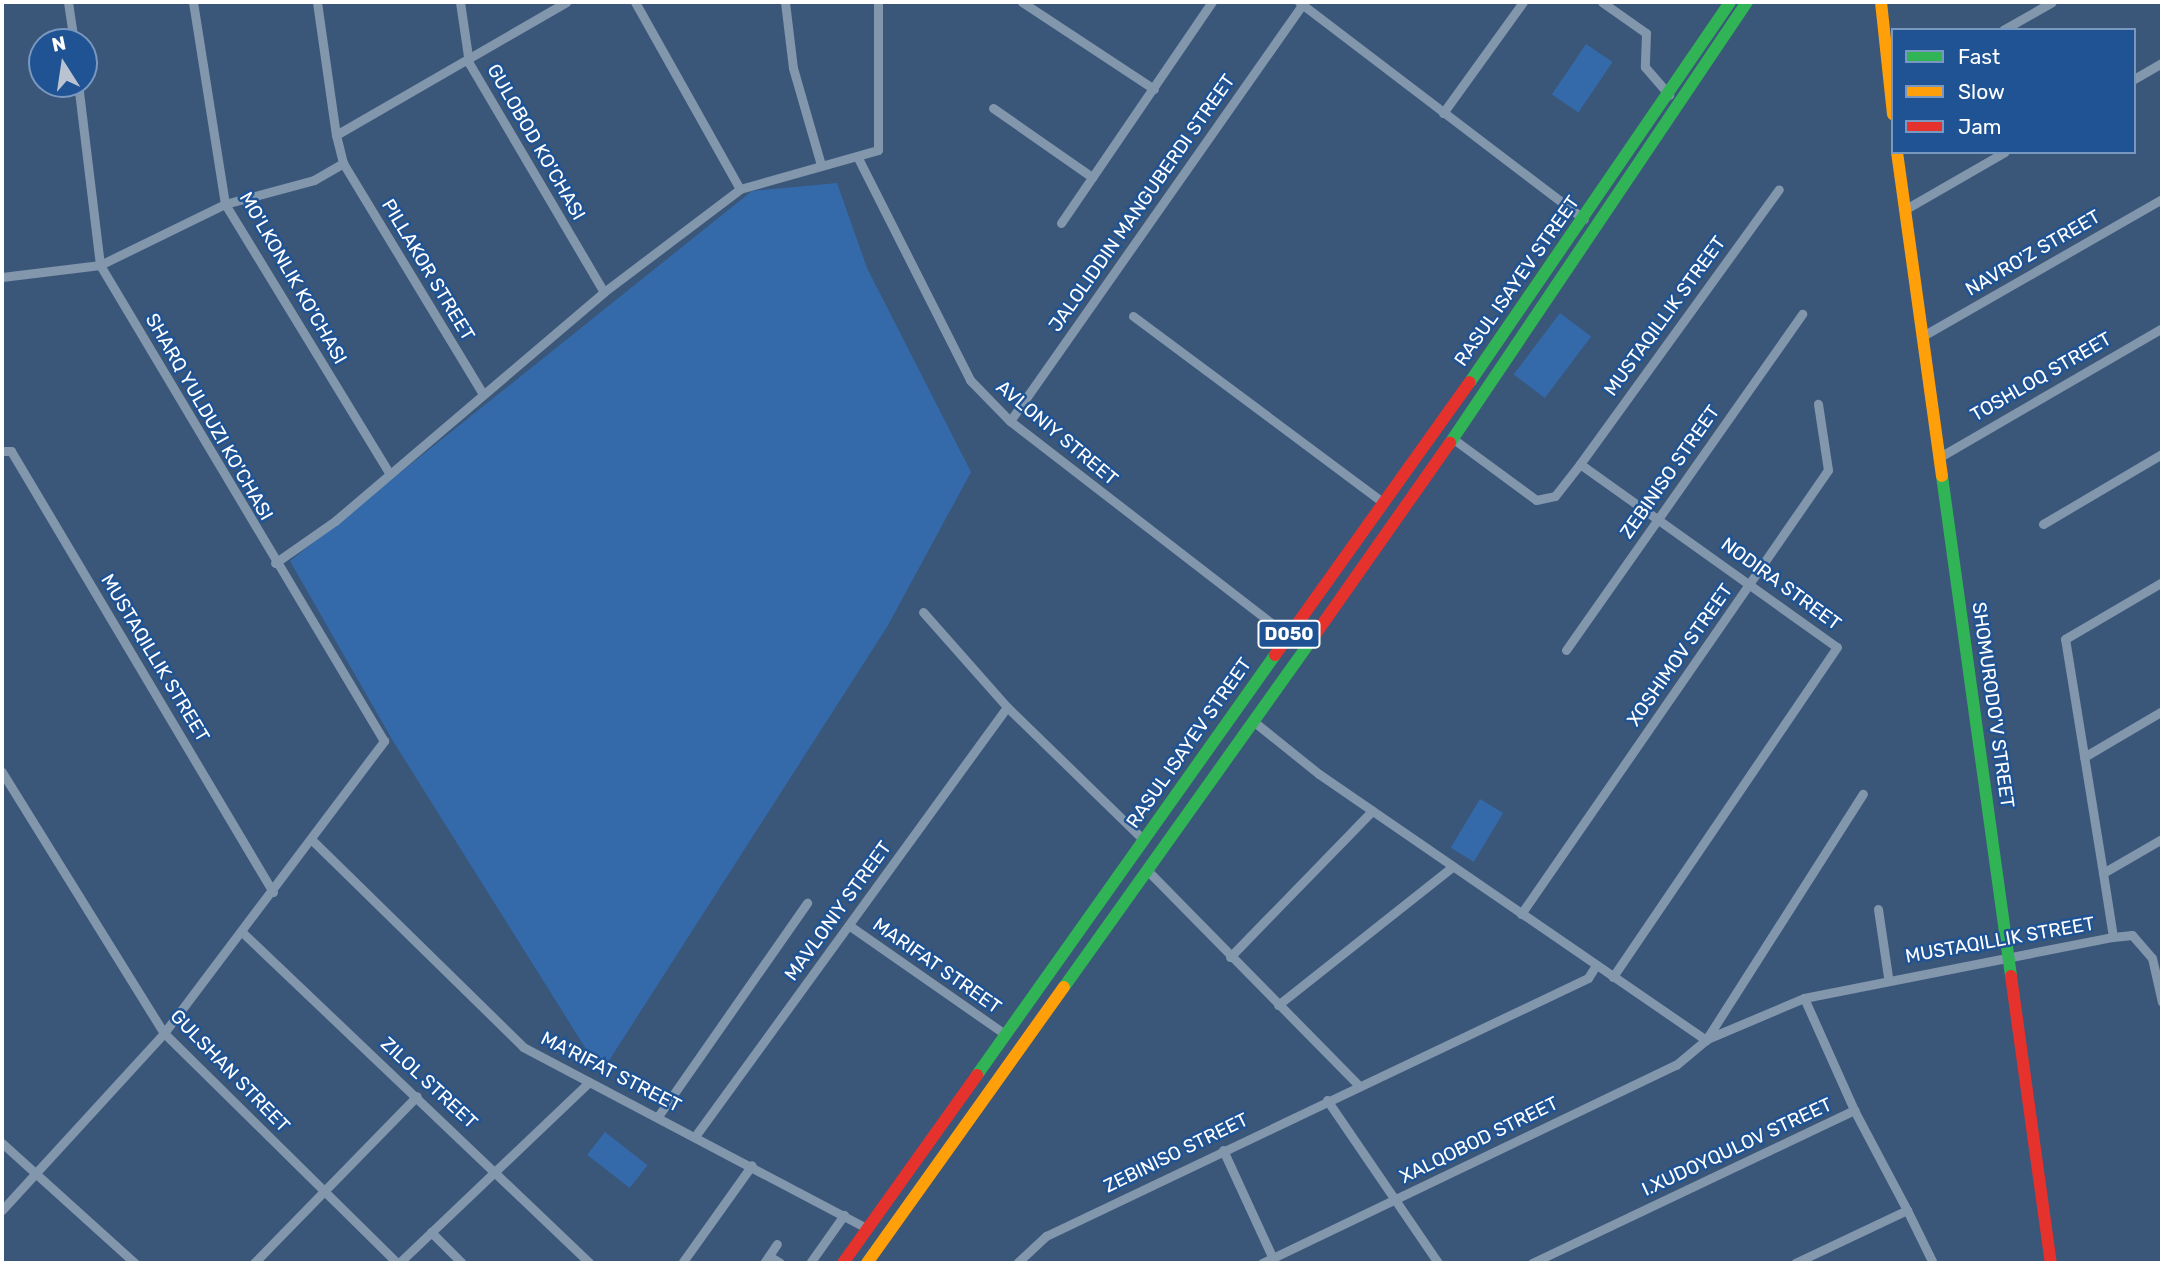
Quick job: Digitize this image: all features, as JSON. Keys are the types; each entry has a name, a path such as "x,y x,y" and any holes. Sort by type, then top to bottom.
{"main road":[{"name":"RASUL ISAYEV STREET","path":"843,1263 1584,219 1730,2"},
{"name":"RASUL ISAYEV STREET","path":"867,1263 1401,515 1747,2"},
{"path":"1881,2 1891,85"},
{"name":"SHOMURODO'V STREET","path":"1897,154 2011,959 2051,1263"},
{"path":"1384,503 1401,515"}],"street":[{"path":"68,2 72,28"},
{"name":"MO'LKONLIK KO'CHASI","path":"193,2 225,204 390,474"},
{"path":"317,2 337,135 469,63 566,2"},
{"name":"GULOBOD KO'CHASI","path":"460,2 469,63 604,292"},
{"path":"635,2 740,189"},
{"path":"785,2 793,68 821,165"},
{"path":"275,563 390,474 604,292 740,189 821,165 858,159 878,150 878,2"},
{"path":"1021,2 1154,89"},
{"path":"1061,223 1212,2"},
{"path":"1443,113 1523,2"},
{"path":"2006,28 2052,2"},
{"path":"1300,3 1584,219"},
{"name":"JALOLIDDIN MANGUBERDI STREET","path":"1010,421 1300,3"},
{"path":"1607,3 1646,33 1645,67 1669,95"},
{"path":"2136,78 2162,63"},
{"name":"SHARQ YULDUZI KO'CHASI","path":"80,98 100,265 275,563 384,741 313,841"},
{"path":"993,108 1093,177"},
{"name":"PILLAKOR STREET","path":"337,135 343,163 484,394"},
{"path":"1904,210 2002,154"},
{"name":"AVLONIY STREET","path":"858,159 970,380 1010,421 1287,635"},
{"path":"2,277 100,265 225,204 314,180 343,163"},
{"name":"MUSTAQILLIK STREET","path":"1580,464 1779,189"},
{"name":"NAVRO'Z STREET","path":"1921,337 2162,199"},
{"name":"ZEBINISO STREET","path":"1566,650 1801,314"},
{"path":"1133,316 1384,503"},
{"name":"TOSHLOQ STREET","path":"1938,457 2162,328"},
{"name":"XOSHIMOV STREET","path":"1521,915 1828,470 1818,404"},
{"path":"1452,438 1536,500 1555,496 1580,464"},
{"name":"MUSTAQILLIK STREET","path":"2,451 11,451 273,892"},
{"path":"2043,524 2162,454"},
{"name":"NODIRA STREET","path":"1580,464 1836,643 1834,656 1613,977"},
{"name":"MUSTAQILLIK STREET","path":"1706,1040 1804,998 1888,977 2011,959 2113,937 2065,639 2162,582"},
{"path":"923,612 1007,707 1144,840"},
{"name":"MAVLONIY STREET","path":"696,1135 1007,707"},
{"path":"2084,757 2162,711"},
{"path":"1253,721 1372,811 1706,1040 1863,794"},
{"name":"GULSHAN STREET","path":"2,772 164,1033 398,1263 587,1084"},
{"path":"1230,957 1372,811"},
{"path":"2103,873 2162,839"},
{"path":"2,1210 164,1033 313,841"},
{"name":"MA'RIFAT STREET","path":"313,841 523,1048 587,1084 659,1115 868,1228"},
{"path":"1278,1005 1452,867"},
{"path":"1147,870 1358,1085"},
{"path":"659,1115 807,903"},
{"path":"1878,909 1888,977"},
{"name":"MARIFAT STREET","path":"850,926 1006,1034"},
{"name":"ZILOL STREET","path":"242,932 496,1171 589,1263"},
{"path":"2113,937 2132,935 2157,958 2162,1002"},
{"name":"ZEBINISO STREET","path":"1017,1263 1046,1236 1358,1085 1588,978 1596,965"},
{"path":"1804,998 1854,1110"},
{"name":"ХALQOBOD STREET","path":"1262,1263 1274,1261 1394,1200 1676,1065 1706,1040"},
{"path":"254,1263 417,1096"},
{"path":"1327,1100 1438,1263"},
{"name":"I.ХUDOYQULOV STREET","path":"1532,1263 1854,1110 1933,1263"},
{"path":"2,1143 135,1263"},
{"path":"1223,1150 1274,1261"},
{"path":"682,1263 752,1165"},
{"path":"1795,1263 1907,1210"},
{"path":"810,1263 844,1215"},
{"path":"431,1233 462,1263"},
{"path":"777,1244 766,1260 780,1263"}],"shaded area":[{"path":"1586,44 1613,62 1578,112 1552,95"},
{"path":"837,183 867,268 971,472 887,627 601,1073 393,741 290,561 752,191"},
{"path":"1560,313 1591,336 1545,398 1514,374"},
{"path":"1480,799 1503,813 1474,862 1451,848"},
{"path":"605,1132 648,1165 630,1188 587,1155"}],"traffic: fast":[{"path":"1470,382 1730,2"},
{"path":"1450,443 1747,2"},
{"path":"1942,476 2011,976"},
{"path":"1064,987 1312,639"},
{"path":"977,1075 1275,655"}],"traffic: slow":[{"path":"1881,2 1891,95"},
{"path":"1897,154 1942,476"},
{"path":"867,1263 1064,987"}],"traffic: jam":[{"path":"1275,655 1470,382"},
{"path":"1312,639 1450,443"},
{"path":"2011,976 2051,1263"},
{"path":"843,1263 977,1075"}]}
